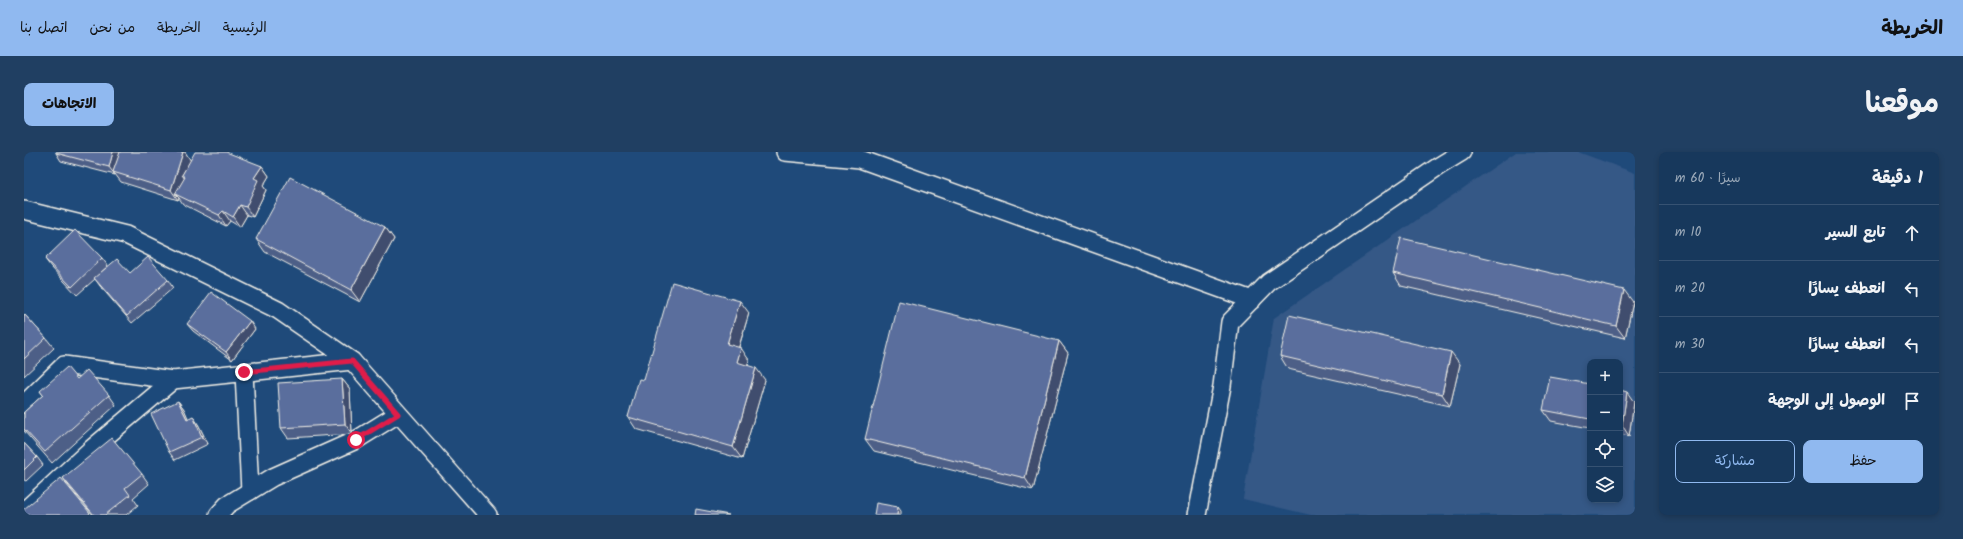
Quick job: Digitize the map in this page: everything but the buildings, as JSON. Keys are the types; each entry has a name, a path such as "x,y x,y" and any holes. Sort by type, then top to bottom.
{"street":[{"path":"785,152 860,159 1252,300"},
{"path":"1196,515 1222,386 1230,322 1269,282 1439,166 1462,152"},
{"path":"24,210 126,235 278,310 352,361 488,515"},
{"path":"24,404 64,365 173,380 352,361"},
{"path":"244,372 250,491"},
{"path":"24,511 90,450 173,380"},
{"path":"218,515 227,505 273,477 356,440 398,414"}],"shaded area":[{"path":"1516,152 1578,152 1635,173 1635,515 1311,515 1243,499 1274,318"}],"route":[{"path":"244,372 352,361 398,414 356,440"}]}
